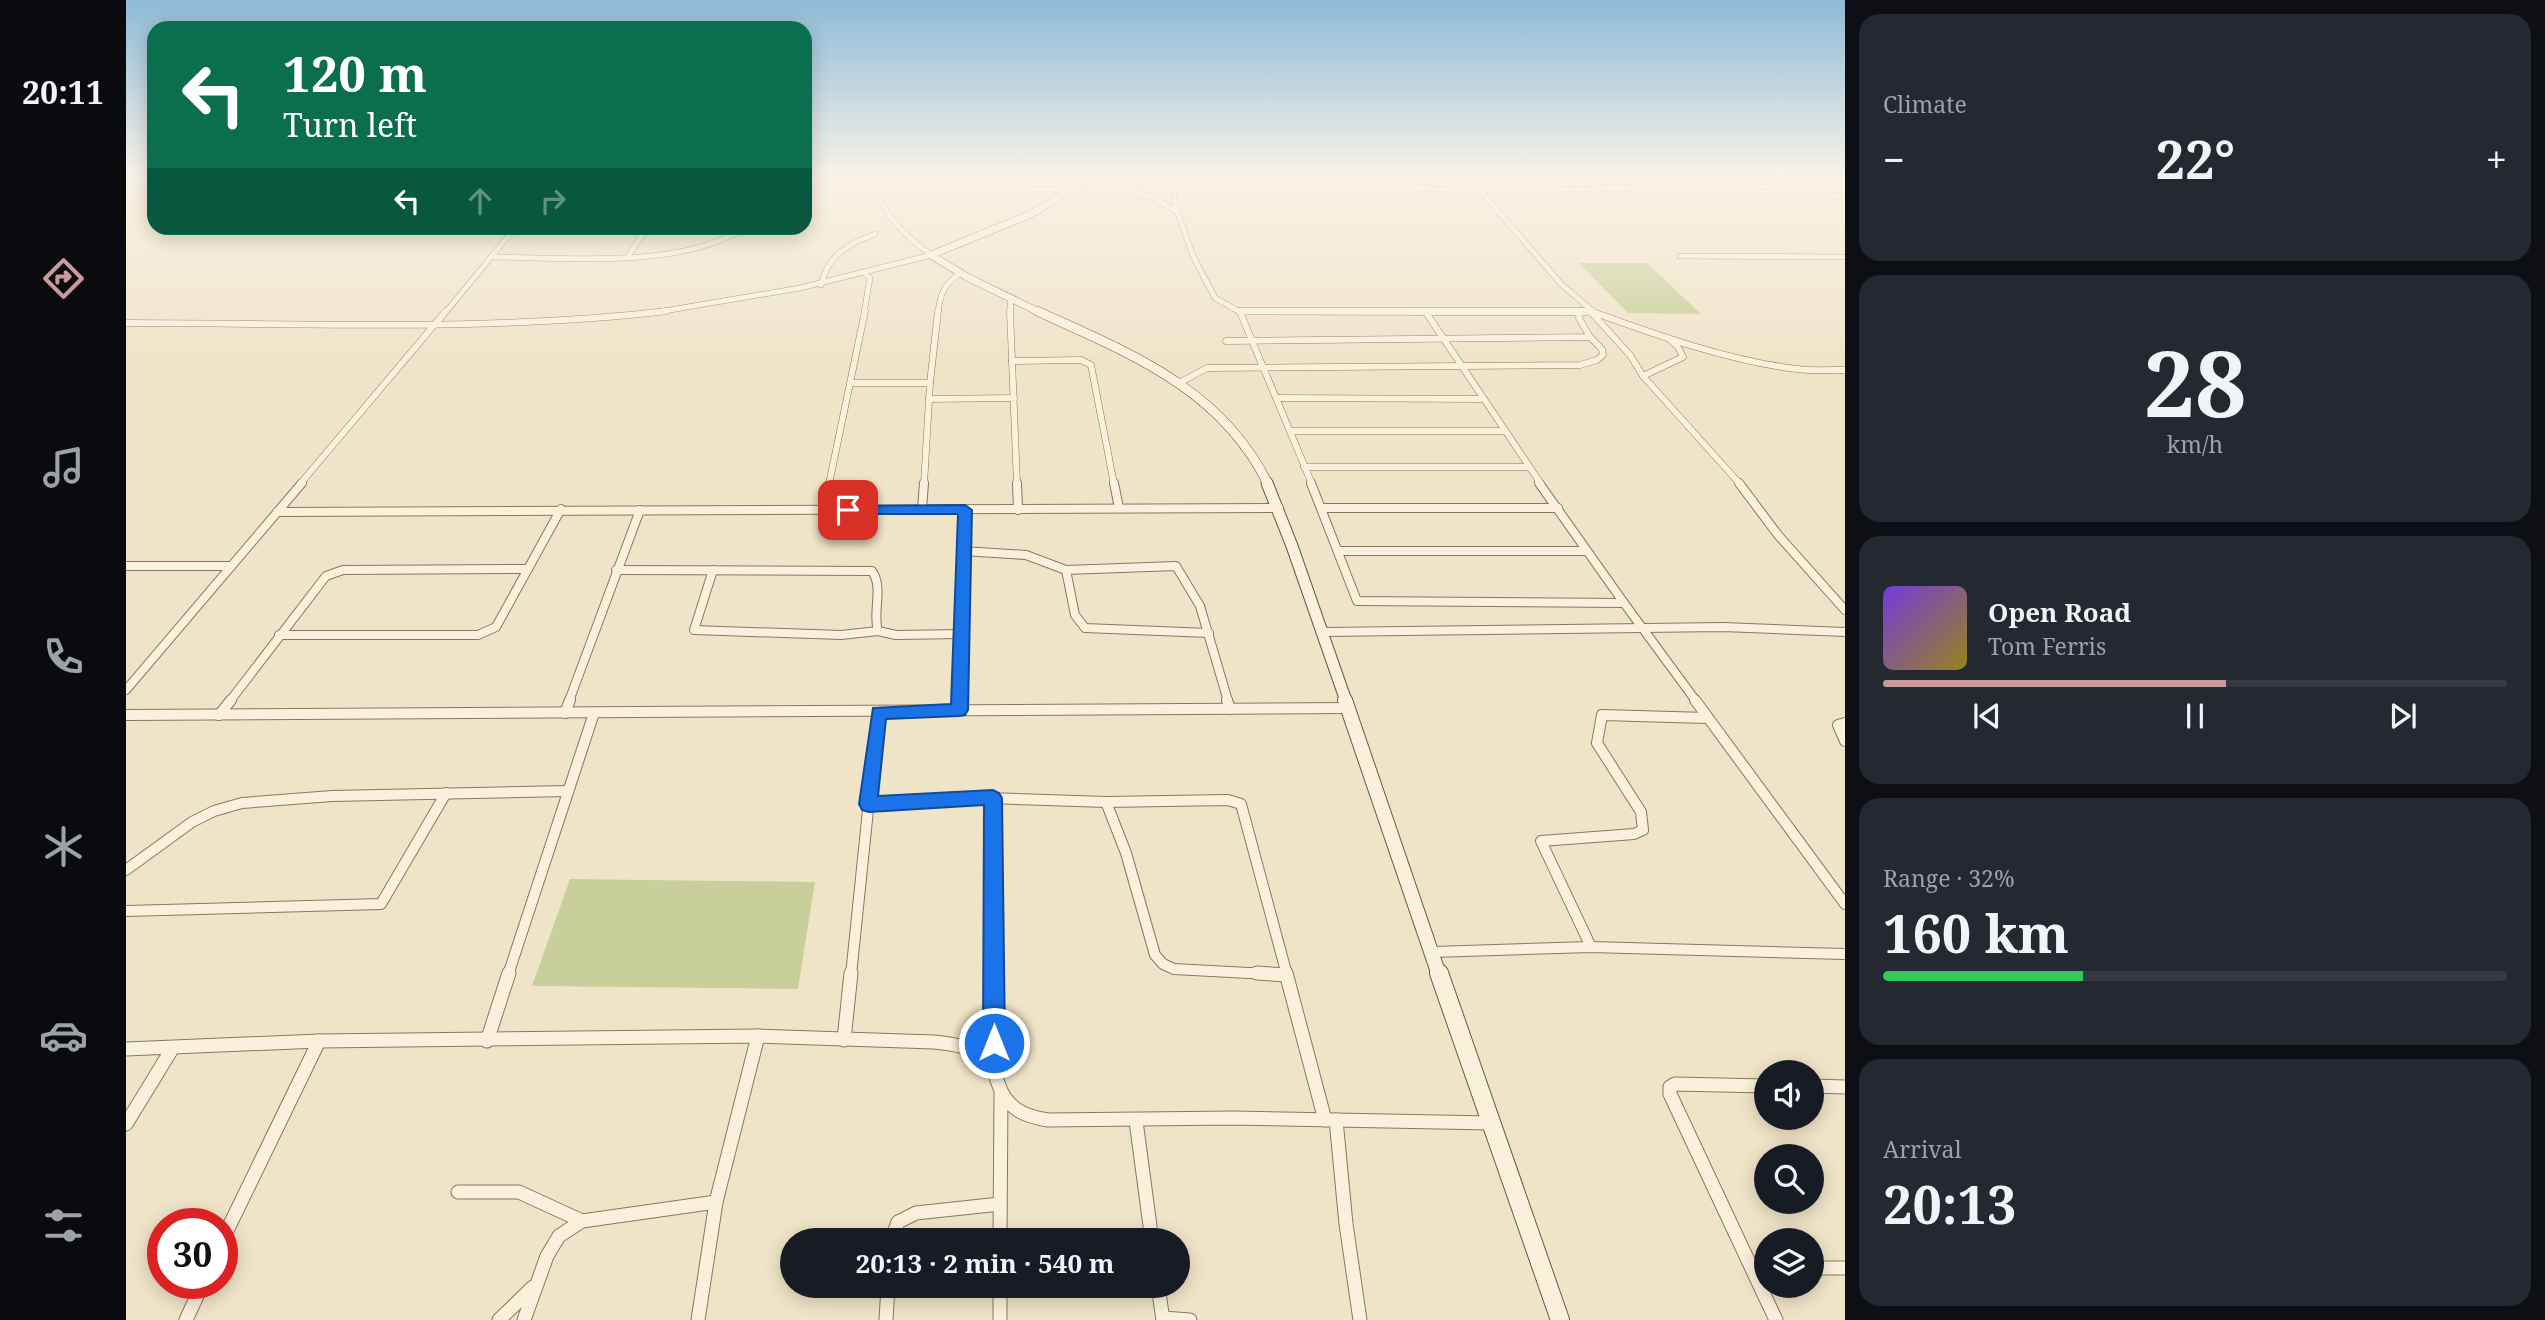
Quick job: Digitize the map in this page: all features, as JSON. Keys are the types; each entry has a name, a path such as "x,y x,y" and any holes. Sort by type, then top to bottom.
{"main road":[{"path":"931,255 976,238"},
{"path":"958,274 951,265 951,257 963,243"},
{"path":"931,255 958,274 1117,345 1160,369 1227,421 1257,464 1279,508 1323,632 1560,1320"}],"street":[{"path":"126,690 277,512 335,439 437,324 508,238"},
{"path":"629,255 641,238"},
{"path":"491,257 629,255 707,246 730,238"},
{"path":"821,285 822,276 832,256 851,242 864,238"},
{"path":"910,238 931,255"},
{"path":"1187,238 1209,290 1215,298 1240,312 1580,310 1771,365 1845,370"},
{"path":"1521,238 1561,284 1630,355 1643,376 1746,491 1778,536 1845,610"},
{"path":"126,323 500,324 611,317 714,304 821,285 931,255"},
{"path":"1680,256 1845,257"},
{"path":"824,510 870,280 865,274"},
{"path":"922,509 930,383 942,289 958,274"},
{"path":"1010,299 1018,510"},
{"path":"1179,383 1207,368 1580,365 1597,360 1603,355 1602,349 1579,318 1580,310"},
{"path":"1425,311 1464,366 1503,431 1587,551 1845,904"},
{"path":"1240,312 1291,431 1355,600 1359,603 1624,603"},
{"path":"1643,376 1683,358 1678,347 1664,336"},
{"path":"1226,341 1591,337"},
{"path":"1012,361 1081,360 1091,365 1119,508"},
{"path":"851,383 930,383"},
{"path":"929,398 1014,398"},
{"path":"1277,398 1482,399"},
{"path":"1291,431 1503,431"},
{"path":"1304,467 1530,467"},
{"path":"277,512 1279,508"},
{"path":"1321,508 1558,508"},
{"path":"279,635 478,635 496,627 561,509"},
{"path":"565,713 615,570 640,510"},
{"path":"959,710 965,510"},
{"path":"963,551 1026,555 1066,570 1176,566 1197,598 1230,709"},
{"path":"1338,551 1587,551"},
{"path":"126,566 231,566"},
{"path":"219,715 318,583 333,572 528,569"},
{"path":"615,570 872,571 877,579 875,618 878,631"},
{"path":"713,570 693,627 694,631 841,635 878,631 896,635 961,634"},
{"path":"1066,570 1075,615 1086,628 1209,633"},
{"path":"1323,632 1644,627 1845,632"},
{"path":"126,715 878,713 959,710 1348,708"},
{"path":"487,1041 594,713"},
{"path":"844,1040 878,713"},
{"path":"1591,947 1541,841 1634,834 1643,830 1641,812 1597,743 1602,715 1707,718"},
{"path":"1845,723 1838,725 1838,729 1845,741"},
{"path":"126,870 192,822 214,811 242,803 332,796 568,791"},
{"path":"126,911 381,904 446,793"},
{"path":"869,804 960,797 1105,802 1228,800 1241,804 1286,975 1330,1120 1360,1320"},
{"path":"993,798 995,1070 1001,1091 1009,1105 1042,1120 1061,1122 1330,1120 1490,1123"},
{"path":"1105,802 1126,853 1155,955 1163,964 1174,969 1286,975"},
{"path":"1433,952 1591,947 1845,954"},
{"path":"698,1320 716,1202 758,1036"},
{"path":"126,1049 319,1041 758,1036 962,1045 983,1055 995,1070"},
{"path":"238,1208 319,1041"},
{"path":"126,1124 172,1049"},
{"path":"1754,1086 1675,1084 1670,1087 1670,1094 1754,1258"},
{"path":"1824,1086 1845,1087"},
{"path":"1000,1228 1001,1091"},
{"path":"1136,1121 1150,1228"},
{"path":"458,1192 519,1192 582,1221"},
{"path":"524,1320 534,1286 559,1236 582,1221 716,1202"},
{"path":"896,1228 898,1222 916,1213 1000,1204"},
{"path":"1824,1268 1845,1268"},
{"path":"499,1320 534,1286"},
{"path":"886,1320 887,1298"},
{"path":"1000,1298 1000,1320"},
{"path":"1160,1298 1163,1319 1190,1320"},
{"path":"1769,1298 1776,1320"},
{"path":"186,1320 196,1299"}],"green space":[{"path":"1579,263 1647,263 1701,314 1628,313"},
{"path":"570,879 815,882 798,989 532,986"}],"route":[{"path":"848,510 965,510 959,710 878,713 869,804 960,797 993,798 994,1043"}]}
